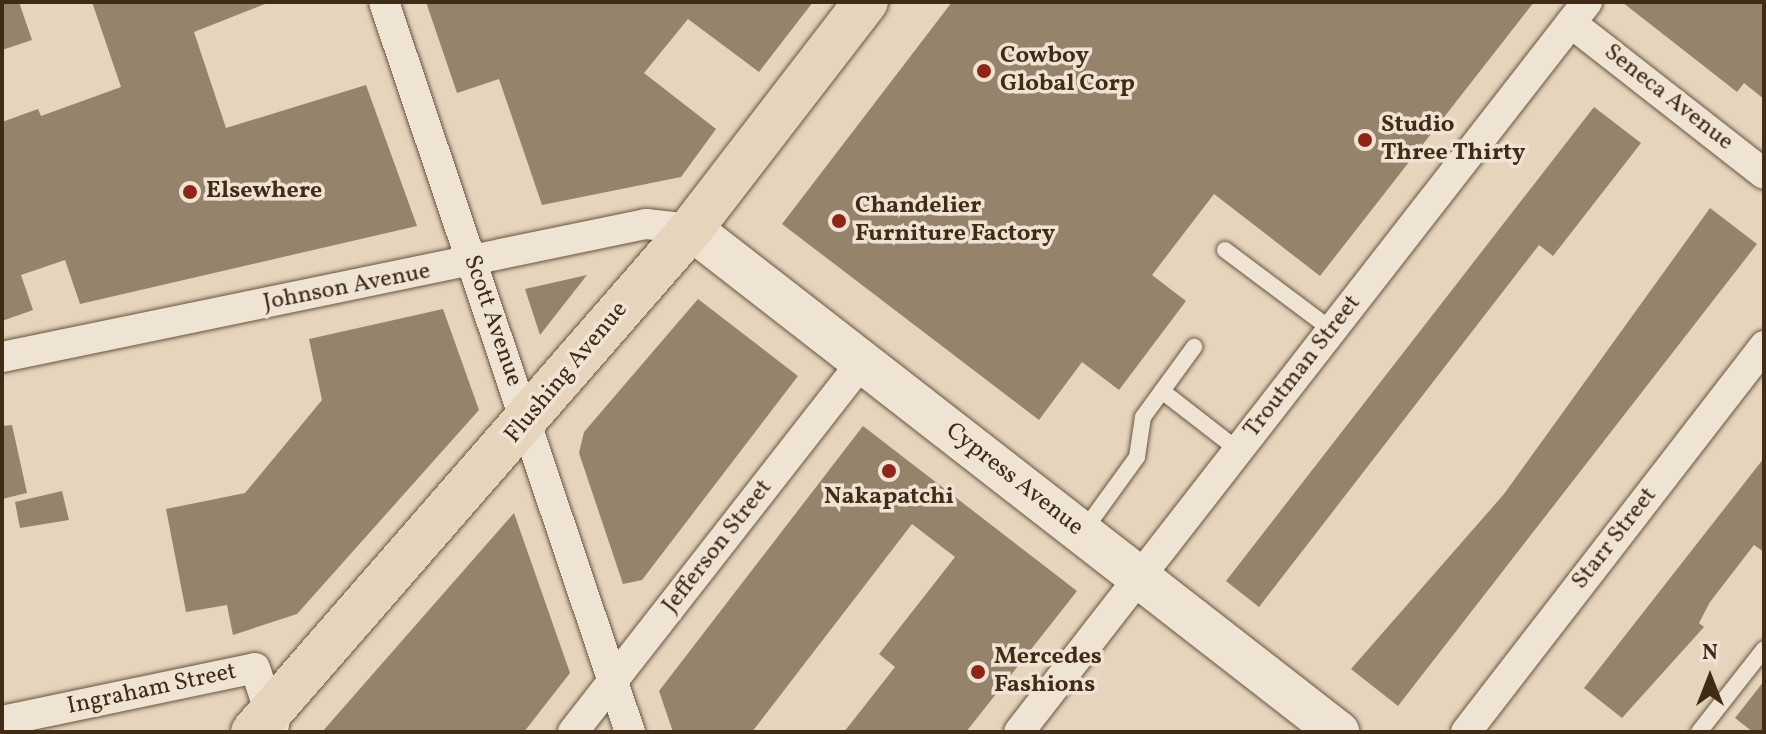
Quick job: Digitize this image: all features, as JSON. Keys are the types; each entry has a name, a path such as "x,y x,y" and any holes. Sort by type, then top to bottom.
{"main road":[{"name":"Flushing Avenue","path":"267,726 691,229 866,2"},
{"name":"Cypress Avenue","path":"691,229 1338,732"}],"street":[{"name":"Scott Avenue","path":"384,2 630,732"},
{"name":"Seneca Avenue","path":"1579,12 1764,174"},
{"name":"Troutman Street","path":"1019,732 1579,12"},
{"name":"Johnson Avenue","path":"2,357 472,263 646,224 691,229"},
{"name":"Starr Street","path":"1466,732 1764,346"},
{"name":"Jefferson Street","path":"573,732 862,362"},
{"name":"Ingraham Street","path":"2,721 255,668 267,726"}],"lane":[{"path":"1225,250 1332,330"},
{"path":"1082,533 1137,457 1143,417 1194,347"},
{"path":"1162,391 1238,450"},
{"path":"1699,732 1764,649"}],"building":[{"path":"2,2 19,2 32,40 2,50"},
{"path":"92,2 270,2 194,32 226,128 366,85 417,226 80,304 65,260 21,275 33,310 2,321 2,122 38,109 41,116 121,87"},
{"path":"426,2 813,2 759,72 688,19 644,73 716,129 681,177 542,205 499,79 457,93"},
{"path":"952,2 1534,2 1320,276 1214,194 1152,275 1186,301 1119,390 1082,362 1039,420 782,224"},
{"path":"1622,2 1764,2 1764,99 1744,83 1737,92"},
{"path":"1594,107 1641,143 1553,256 1539,245 1259,607 1226,581"},
{"path":"1710,208 1757,244 1398,706 1351,669 1504,494"},
{"path":"587,275 540,335 525,289"},
{"path":"698,299 798,376 642,580 623,584 579,453 584,432"},
{"path":"443,309 479,410 297,614 233,635 227,605 186,612 166,509 245,493 322,400 309,339"},
{"path":"12,425 27,493 2,499 2,426"},
{"path":"863,426 1077,591 966,732 844,732 895,667 879,654 955,557 912,524 752,732 673,732 659,691"},
{"path":"1764,458 1764,552 1754,545 1710,602 1699,623 1704,627 1622,718 1584,688"},
{"path":"62,491 69,520 20,528 15,502"},
{"path":"514,513 570,673 524,732 322,732"},
{"path":"1764,681 1764,732 1753,732 1735,718"}],"place":[{"name":"Cowboy Global Corp","path":"984,71"},
{"name":"Studio Three Thirty","path":"1365,140"},
{"name":"Elsewhere","path":"190,192"},
{"name":"Chandelier Furniture Factory","path":"839,221"},
{"name":"Nakapatchi","path":"889,471"},
{"name":"Mercedes Fashions","path":"978,672"}]}
